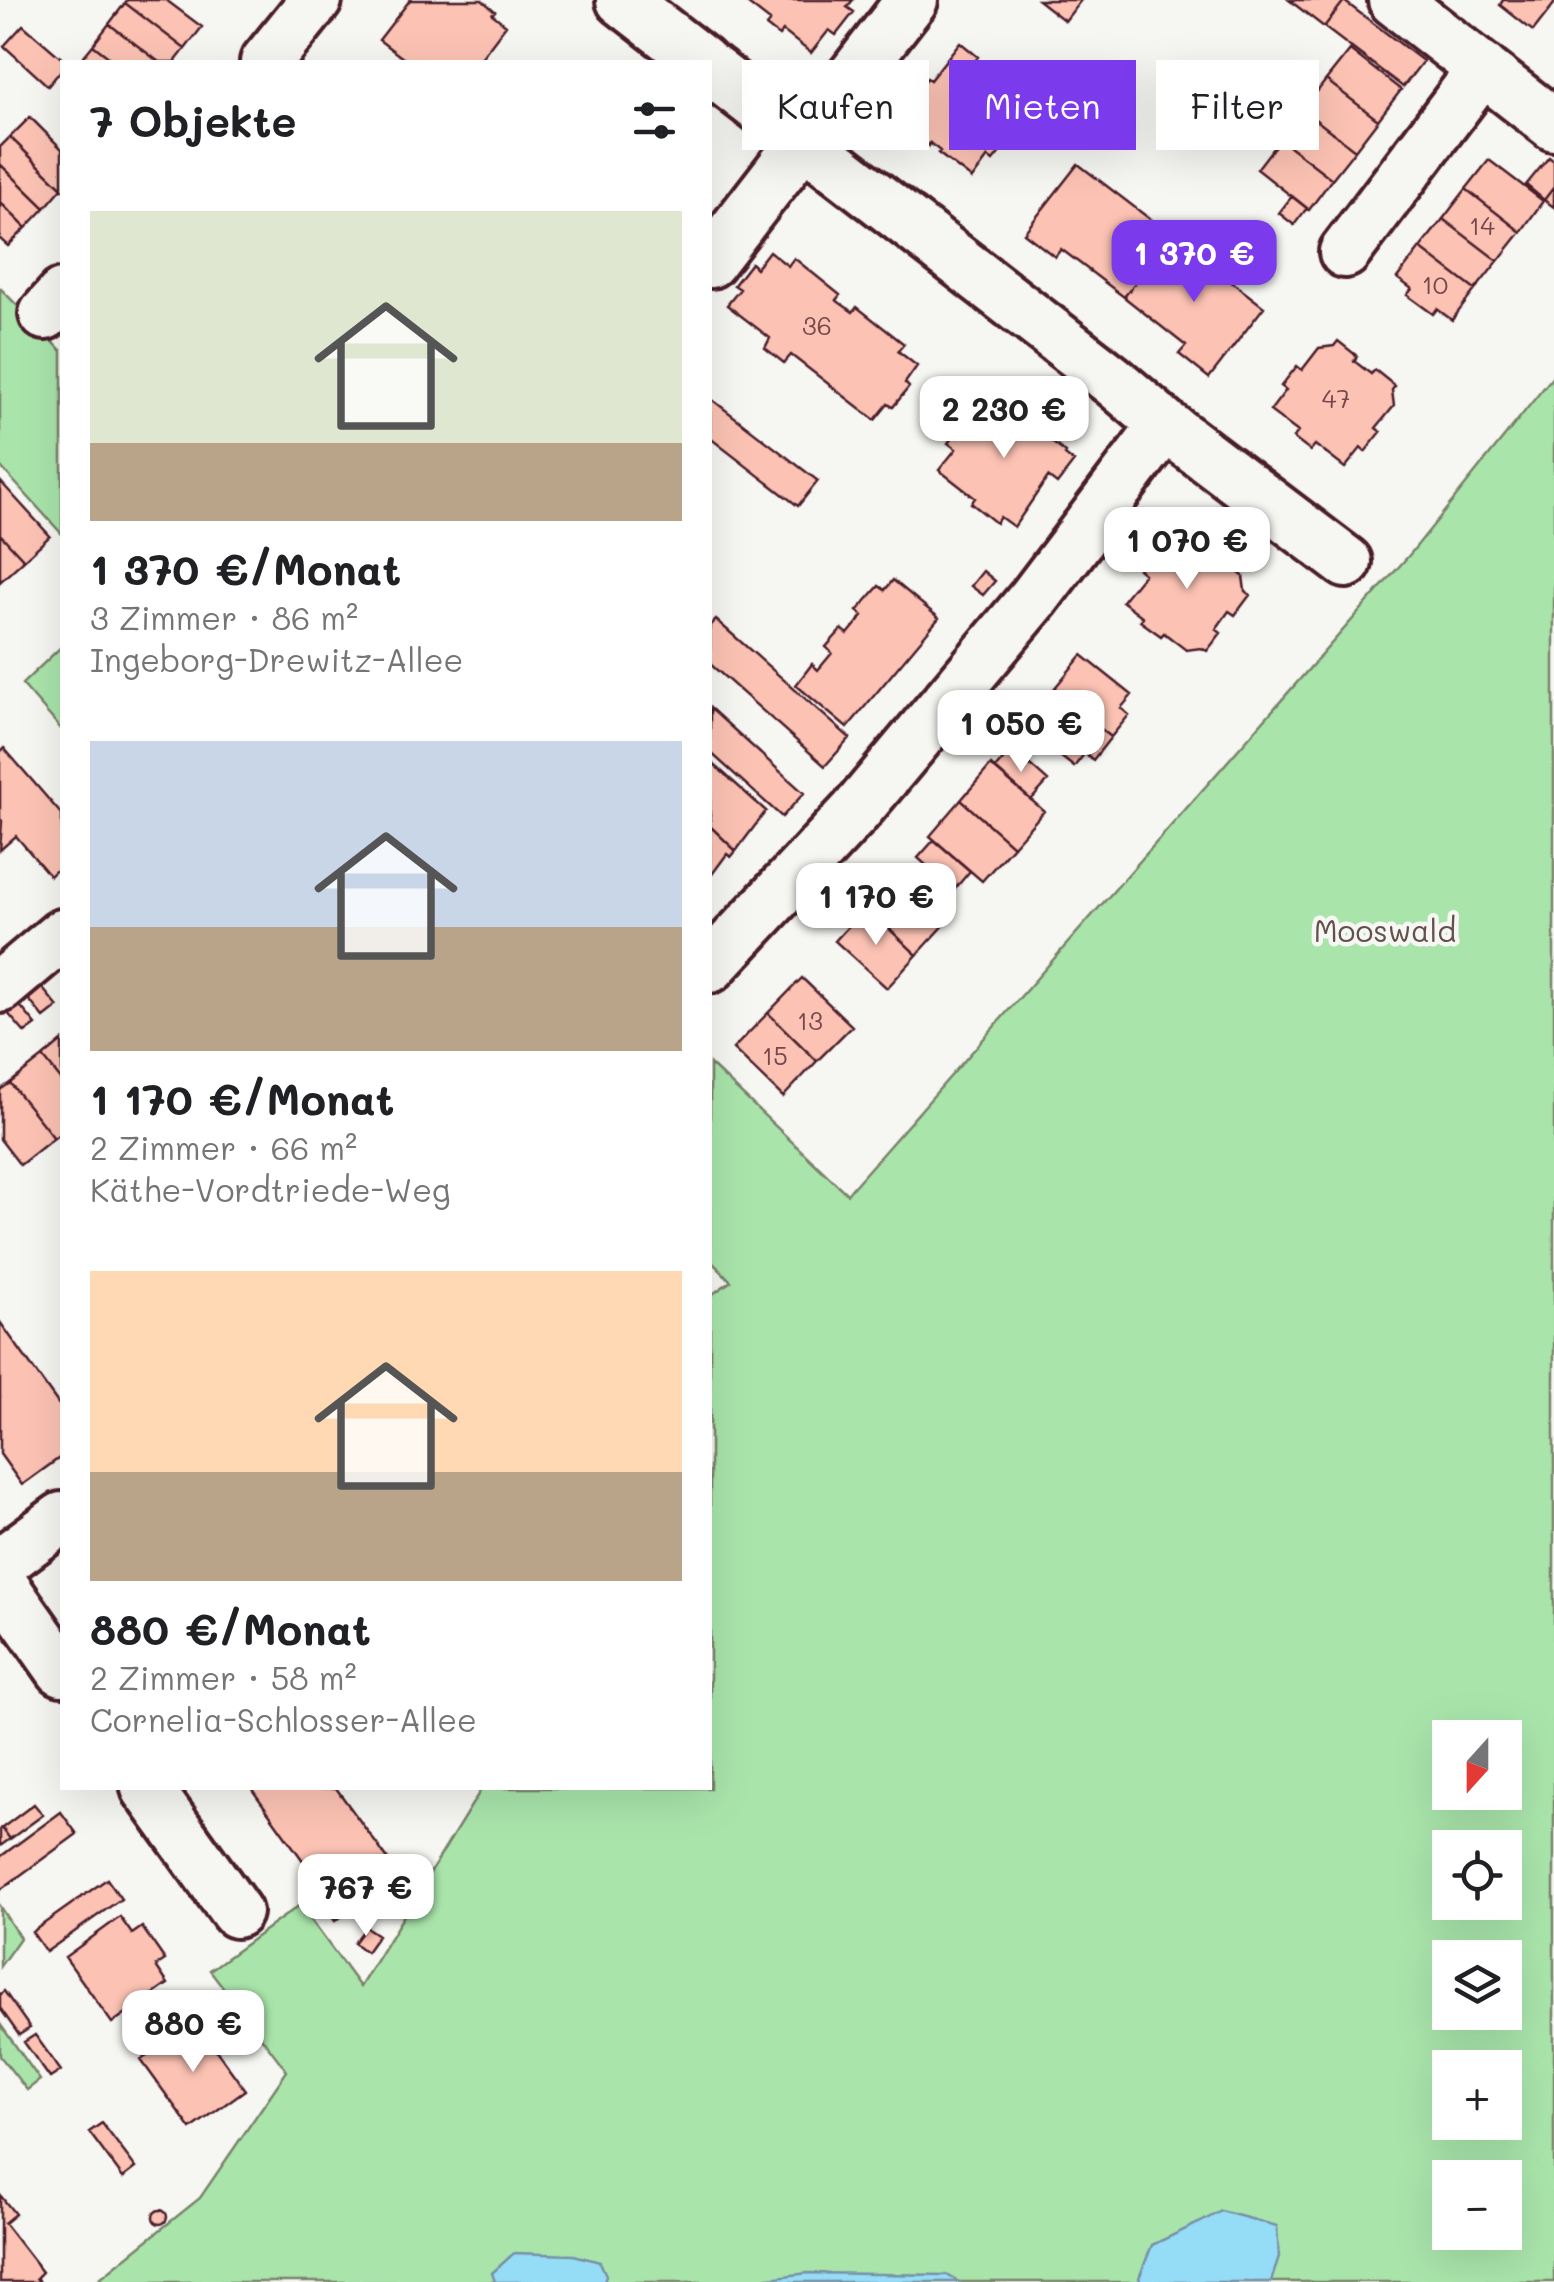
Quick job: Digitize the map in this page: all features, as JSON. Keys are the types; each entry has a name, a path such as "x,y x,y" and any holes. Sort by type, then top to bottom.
{"street":[{"path":"268,60 316,0"},
{"path":"622,0 699,60"},
{"path":"865,60 912,0"},
{"path":"1394,0 1482,69 1545,99"},
{"path":"1345,252 1482,69"},
{"path":"712,71 742,94"},
{"path":"712,259 795,150"},
{"path":"814,150 1346,562"},
{"path":"712,965 855,812 1034,598 1165,425"},
{"path":"0,987 60,938"},
{"path":"0,1564 60,1519"},
{"path":"0,1582 60,1667"},
{"path":"148,1790 236,1912"}],"green space":[{"path":"0,288 60,349 60,532 0,466"},
{"name":"Mooswald","path":"1554,375 1554,2282 95,2282 200,2198 287,2071 210,1970 300,1905 360,1987 481,1790 712,1790 712,1295 731,1281 712,1262 712,1066 847,1194 1411,553"},
{"path":"60,648 60,728 22,684"},
{"path":"0,1907 20,1938 0,1966"},
{"path":"0,2024 40,2080 27,2090 0,2056"}],"water":[{"path":"1221,2211 1277,2226 1279,2256 1271,2282 1141,2282 1139,2278 1152,2245"},
{"path":"514,2253 574,2255 600,2262 606,2275 604,2282 495,2282 492,2273"},
{"path":"808,2273 947,2275 959,2282 737,2282"}],"building":[{"path":"166,0 202,27 185,49 125,3"},
{"path":"410,0 482,0 506,25 480,60 405,60 379,40"},
{"path":"743,0 853,0 847,7 854,12 836,35 829,30 811,53 783,31 779,36 766,26 770,21"},
{"path":"1038,0 1081,0 1065,21"},
{"path":"1289,0 1342,0 1344,1 1324,27"},
{"path":"1503,0 1554,0 1554,4 1533,31 1500,5"},
{"path":"1344,1 1423,61 1403,87 1324,27"},
{"path":"125,3 185,49 177,60 156,60 109,24"},
{"path":"109,24 156,60 112,60 93,45"},
{"path":"23,25 64,60 60,60 60,71 48,86 4,46"},
{"path":"960,42 978,57 949,60 949,150 1002,150 993,161 988,157 972,179 930,143 929,146 930,80"},
{"path":"93,45 112,60 81,60"},
{"path":"1350,50 1401,90 1378,120 1326,80"},
{"path":"1326,80 1378,120 1355,150 1319,122 1319,89"},
{"path":"30,117 60,147 60,186 10,137"},
{"path":"1319,122 1355,150 1332,179 1294,150 1319,150"},
{"path":"10,137 60,186 45,208 0,164 0,147"},
{"path":"1272,150 1294,150 1332,179 1309,210 1257,169"},
{"path":"1549,157 1554,161 1554,187 1544,200 1526,185"},
{"path":"1489,160 1543,201 1521,232 1466,189"},
{"path":"0,164 45,208 26,228 0,202"},
{"path":"1078,164 1172,236 1124,297 1061,249 1055,257 1024,233"},
{"path":"1554,187 1554,207 1544,200"},
{"path":"1466,189 1521,232 1498,261 1443,219"},
{"path":"1292,196 1307,208 1294,225 1279,213"},
{"path":"0,202 26,228 8,246 0,239"},
{"path":"1443,219 1498,261 1475,290 1420,248"},
{"path":"1172,236 1264,307 1209,378 1179,354 1186,346 1124,297"},
{"path":"1420,248 1475,290 1452,320 1437,309 1433,314 1407,295 1412,289 1397,278"},
{"path":"769,251 788,266 794,258 840,295 836,300 853,312 857,307 904,344 898,351 917,366 905,383 909,387 893,407 888,404 875,420 791,355 784,363 765,348 770,338 727,305 740,289 734,285 751,263 756,268"},
{"path":"1338,341 1357,356 1354,361 1371,374 1375,370 1395,386 1394,406 1376,428 1381,432 1345,468 1315,445 1310,451 1293,438 1298,432 1270,411 1286,390 1281,386 1297,366 1302,370 1319,348 1334,346"},
{"path":"1000,392 1026,412 1021,418 1074,462 1057,484 1048,477 1014,527 1000,517 996,523 971,503 975,498 939,470 956,449 948,443 967,419 975,425"},
{"path":"712,400 818,481 798,506 712,440"},
{"path":"0,481 50,536 24,560 0,534"},
{"path":"1180,527 1223,555 1221,558 1243,576 1245,591 1250,595 1235,615 1229,611 1216,629 1221,633 1207,651 1186,650 1164,633 1161,636 1122,601 1144,574 1138,569 1151,551 1157,556"},
{"path":"0,534 24,560 0,582"},
{"path":"983,571 995,581 983,595 971,586"},
{"path":"893,580 939,618 847,728 796,685 812,664 818,670 832,653 826,647 842,629 848,634 863,616 857,611 879,586 885,590"},
{"path":"716,620 850,738 825,766 712,666 712,624"},
{"path":"1082,655 1132,695 1121,708 1129,715 1111,737 1053,690"},
{"path":"1053,690 1111,737 1093,760 1085,753 1074,767 1023,727"},
{"path":"712,710 804,793 782,817 712,754"},
{"path":"4,748 60,813 60,867 50,876 16,836 0,850 0,752"},
{"path":"1012,749 1048,781 1031,800 995,769"},
{"path":"712,763 766,811 736,851 712,828"},
{"path":"991,765 1044,811 1013,846 961,800"},
{"path":"961,800 1013,846 982,881 930,836"},
{"path":"712,828 736,851 731,857 727,854 712,874"},
{"path":"934,840 970,871 954,890 918,858"},
{"path":"896,876 947,922 917,955 866,907"},
{"path":"866,907 917,955 887,988 835,941"},
{"path":"802,978 852,1026 817,1061 768,1013"},
{"path":"39,984 58,1007 44,1018 25,995"},
{"path":"17,1002 36,1025 25,1033 6,1011"},
{"path":"768,1013 817,1061 783,1097 733,1049"},
{"path":"60,1043 60,1078 43,1057"},
{"path":"43,1057 60,1078 60,1134 54,1138 10,1083"},
{"path":"10,1083 54,1138 20,1165 0,1139 0,1090"},
{"path":"0,1322 60,1406 60,1457 22,1485 0,1454"},
{"path":"252,1790 337,1790 389,1861 381,1867 391,1881 335,1921 307,1881 314,1876"},
{"path":"34,1804 43,1815 10,1839 2,1828"},
{"path":"61,1812 77,1834 0,1890 0,1857"},
{"path":"0,1829 10,1839 0,1846"},
{"path":"107,1879 121,1899 46,1952 32,1932"},
{"path":"120,1917 132,1934 142,1927 165,1960 156,1966 168,1984 112,2023 65,1957"},
{"path":"366,1927 378,1935 366,1952 354,1943"},
{"path":"4,1991 30,2028 19,2035 0,2008 0,1994"},
{"path":"195,2021 245,2090 191,2129 141,2060"},
{"path":"35,2035 61,2071 50,2078 24,2042"},
{"path":"102,2123 136,2168 123,2178 89,2132"},
{"path":"0,2195 15,2214 4,2223 42,2272 36,2278 40,2282 0,2282"},
{"path":"160,2210 167,2217 160,2224 153,2217"}]}
